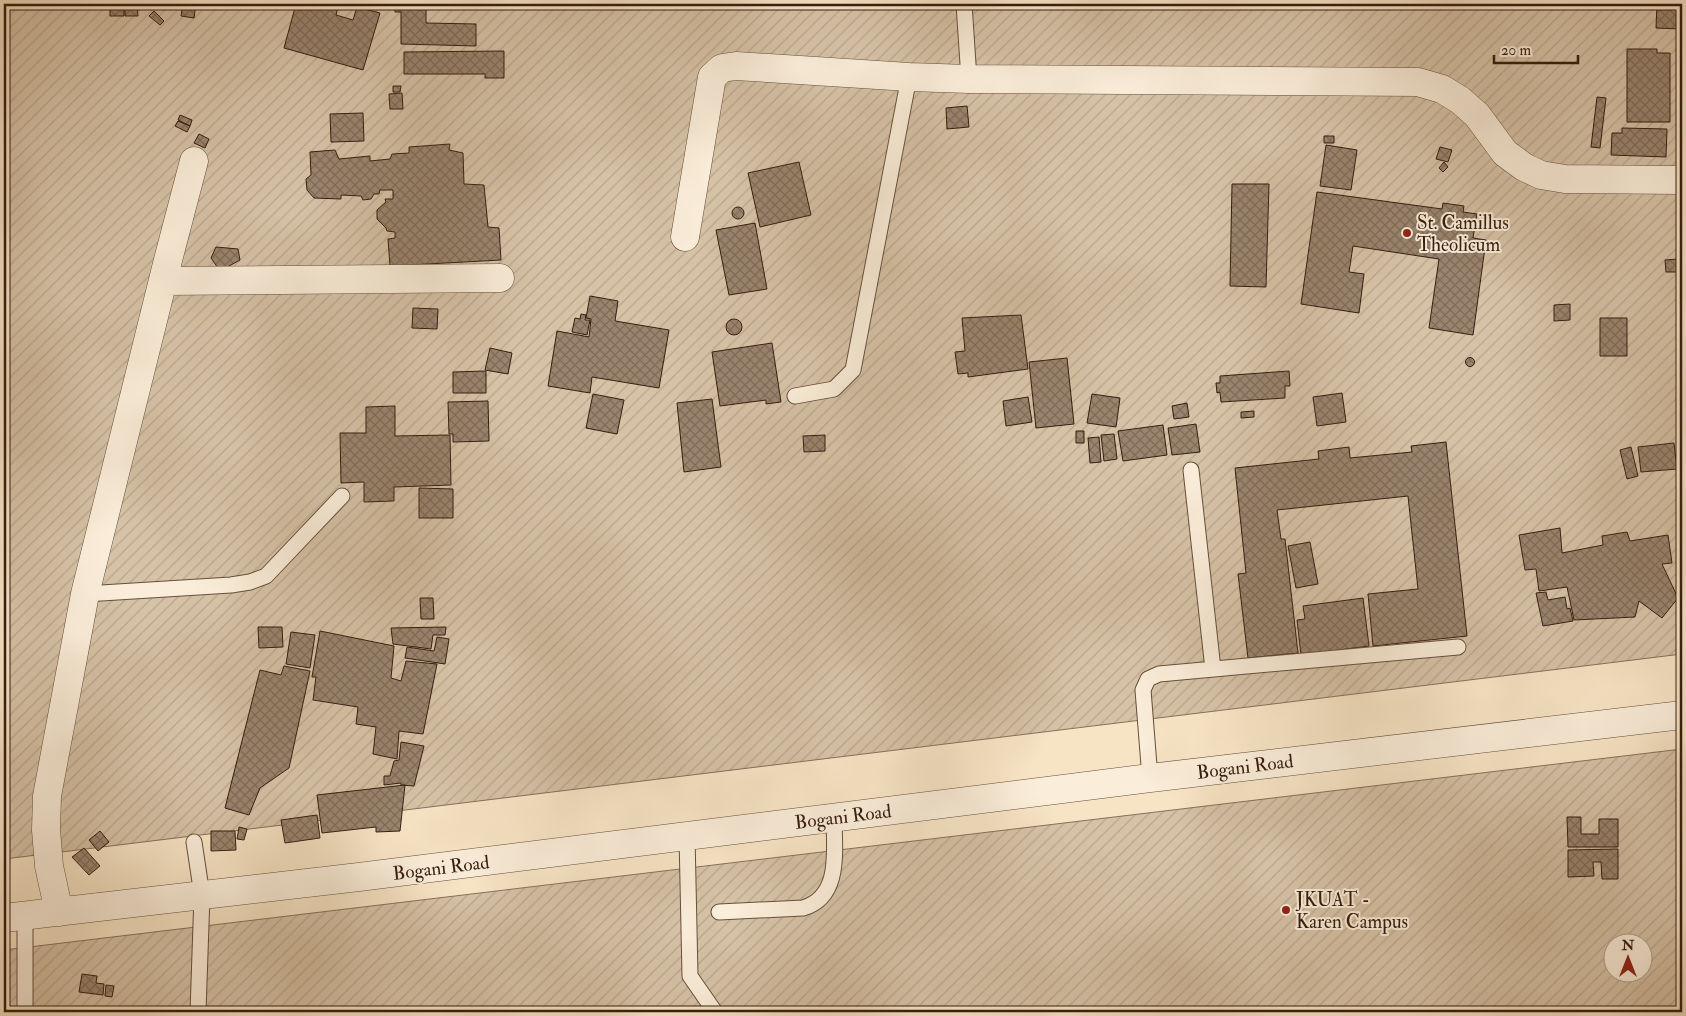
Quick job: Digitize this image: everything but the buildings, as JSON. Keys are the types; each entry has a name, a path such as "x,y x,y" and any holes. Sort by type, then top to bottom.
{"street":[{"path":"685,236 712,77 722,68 736,66 969,79 1418,82 1442,89 1460,100 1477,115 1505,153 1524,168 1541,175 1565,178 1682,180"},
{"path":"59,912 49,866 46,830 47,796 85,594 194,162"},
{"path":"163,281 500,278"},
{"name":"Bogani Road","path":"14,917 202,896 1150,778 1682,715"}],"lane":[{"path":"964,4 969,79"},
{"path":"795,396 834,389 853,370 909,77"},
{"path":"1191,470 1213,669"},
{"path":"85,594 231,585 250,582 266,576 342,496"},
{"path":"1150,778 1143,690 1148,680 1159,674 1458,647"},
{"path":"719,912 803,908 815,903 830,886 833,870 834,817"},
{"path":"687,836 690,976 715,1012"},
{"path":"194,842 202,896 198,1012"},
{"path":"14,917 25,1012"}],"shaded area":[{"path":"4,4 1682,4 1682,654 4,859"},
{"path":"1682,749 1682,1012 4,1012 4,950"}],"place":[{"name":"St. Camillus Theolicum","path":"1407,233"},
{"name":"JKUAT - Karen Campus","path":"1286,910"}]}
